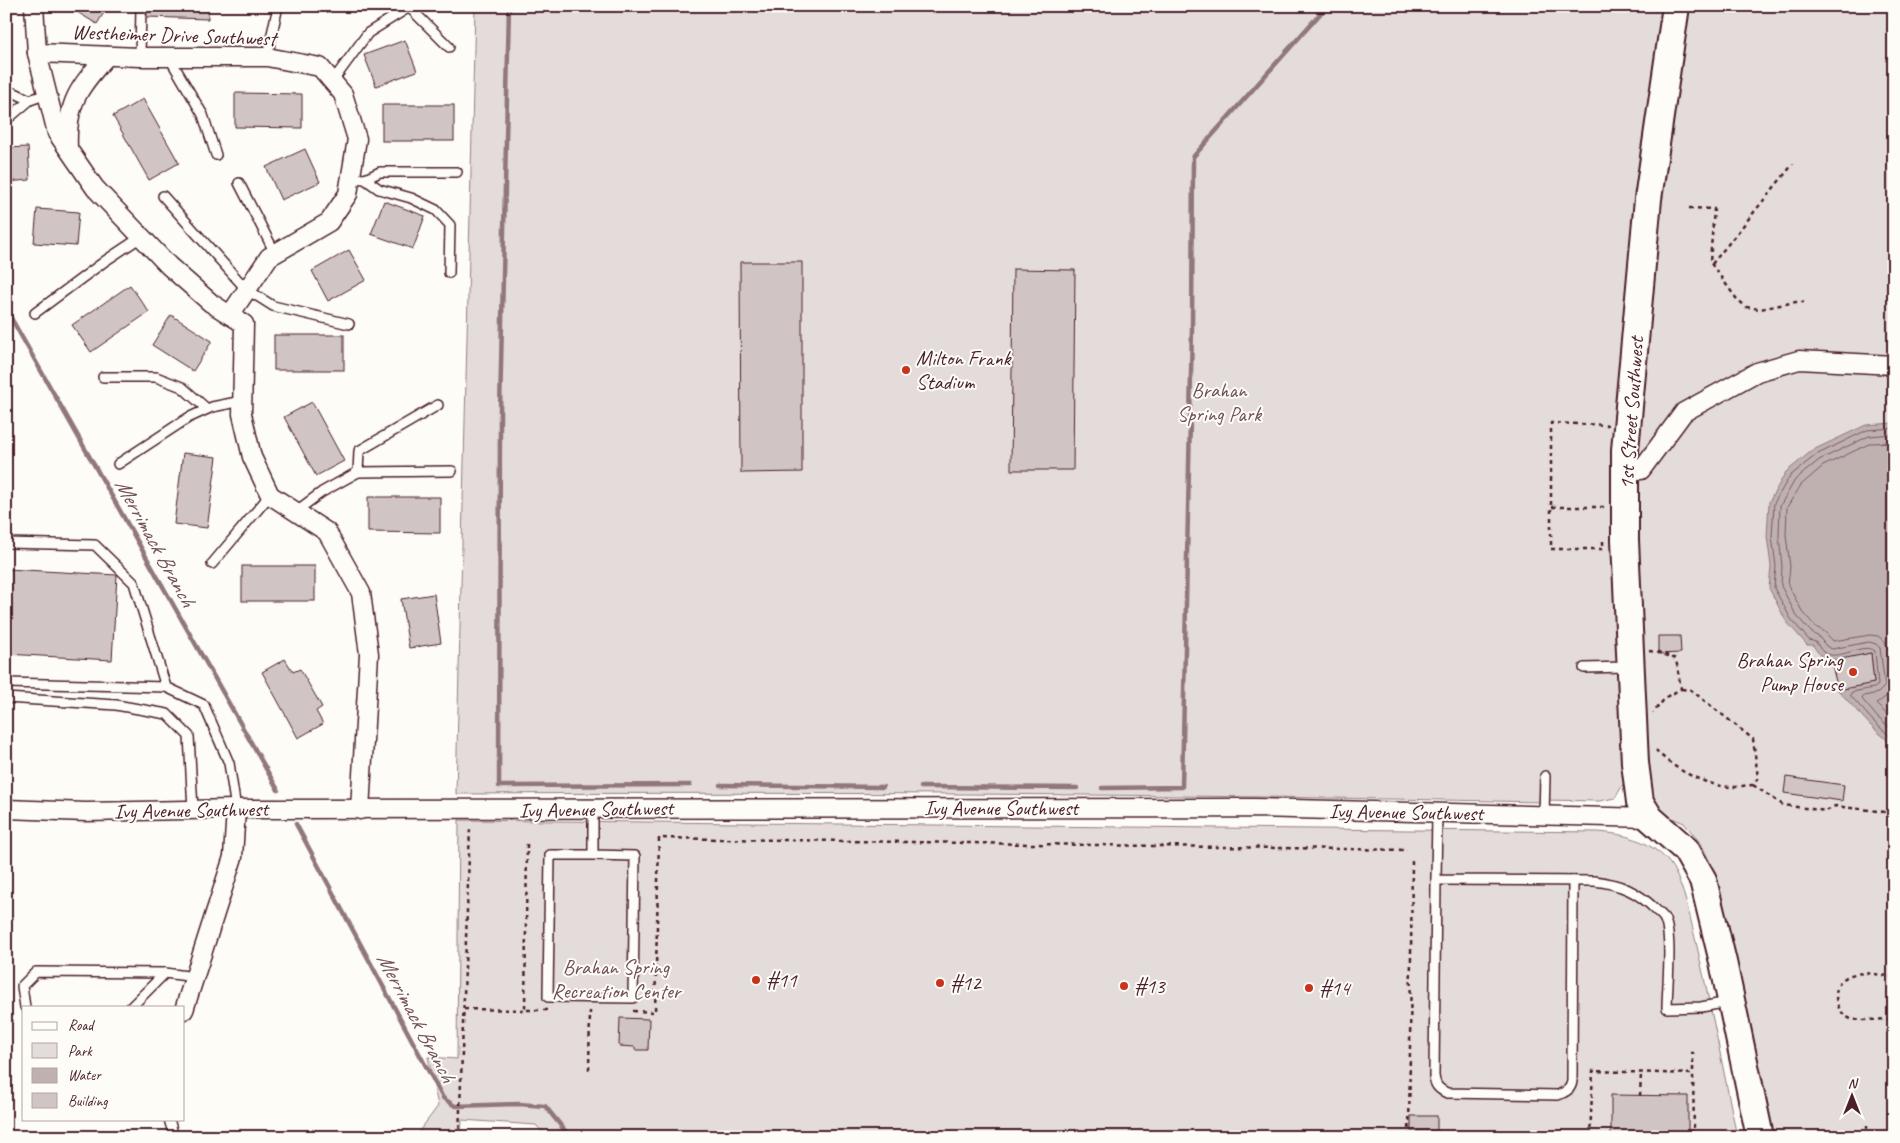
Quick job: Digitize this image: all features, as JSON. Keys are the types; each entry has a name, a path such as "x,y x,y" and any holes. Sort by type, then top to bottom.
{"street":[{"path":"34,6 37,53 57,133 95,188 141,237 211,303 244,324 242,414 252,457 270,495 327,532 361,593 370,654 360,810"},
{"name":"1st Street Southwest","path":"1650,818 1640,802 1636,763 1625,469 1627,426 1648,199 1676,6"},
{"name":"Westheimer Drive Southwest","path":"37,53 140,57 267,57 320,67 343,94 357,139 358,179 330,222 269,257 230,315"},
{"path":"68,148 67,128 74,99 84,82 108,56"},
{"path":"1625,469 1641,470 1684,412 1757,372 1799,360 1894,365"},
{"name":"Ivy Avenue Southwest","path":"6,808 86,812 236,809 1254,808 1650,818"},
{"path":"185,1007 233,857 236,809"},
{"path":"1650,818 1686,850 1703,880 1732,1002 1760,1137"}],"lane":[{"path":"140,57 141,6"},
{"path":"267,57 278,6"},
{"path":"332,82 368,33 411,7 449,47"},
{"path":"169,57 203,115 216,155"},
{"path":"6,93 15,93 30,100"},
{"path":"6,117 10,117 30,100 47,94"},
{"path":"358,179 380,172 457,172"},
{"path":"358,179 379,190 411,198 436,210 450,225 450,274"},
{"path":"239,183 275,253"},
{"path":"163,196 246,289 273,306 349,324"},
{"path":"35,313 141,237"},
{"path":"103,377 156,377 182,387 207,409"},
{"path":"118,464 188,418 207,409 242,400"},
{"path":"358,472 359,451 438,405"},
{"path":"295,512 322,492 358,472 452,471"},
{"path":"212,564 270,495"},
{"path":"6,543 95,545 134,583 166,687"},
{"path":"1584,668 1631,658"},
{"path":"6,683 166,687 204,705 229,763 236,809"},
{"path":"6,698 116,705 167,714 189,736 193,810"},
{"path":"1544,816 1545,776"},
{"path":"593,809 593,855"},
{"path":"1437,813 1434,1076 1435,1084 1440,1090 1447,1093 1558,1095 1567,1092 1572,1086 1573,881"},
{"path":"550,855 593,855 635,856 633,998 548,997 550,855"},
{"path":"1436,880 1573,881 1613,884 1632,891 1664,918 1668,934 1667,1008 1692,1008 1732,1002"},
{"path":"25,1006 22,986 36,972 165,973 194,977"},
{"path":"132,1006 165,973"},
{"path":"169,1120 174,1137"}],"path":[{"path":"1712,264 1792,164"},
{"path":"1689,208 1714,209 1710,262 1736,298 1746,307 1760,309 1804,302"},
{"path":"1603,532 1602,549 1551,549 1551,423 1627,426"},
{"path":"1551,507 1625,508"},
{"path":"1631,658 1658,652 1676,658 1681,689"},
{"path":"1650,719 1666,697 1681,689 1691,690 1753,739 1758,778 1753,785"},
{"path":"1655,750 1660,756 1703,781 1732,787 1753,785 1783,805 1826,810 1835,806 1894,813"},
{"path":"460,1137 470,822"},
{"path":"627,1011 655,1012 659,838 1407,850"},
{"path":"525,1010 527,844"},
{"path":"1409,1137 1412,861"},
{"path":"1894,976 1863,973 1845,977 1837,986 1836,999 1841,1012 1852,1019 1894,1019"},
{"path":"464,1009 552,1010"},
{"path":"589,1070 590,1011 599,1011"},
{"path":"1688,1130 1694,1132 1693,1053 1691,1053"},
{"path":"1590,1137 1593,1071 1693,1074"},
{"path":"1640,1096 1641,1073"},
{"path":"1867,1122 1867,1137"}],"green space":[{"name":"Brahan Spring Park","path":"475,6 1667,6 1635,218 1615,408 1618,653 1624,783 1615,798 1599,801 1543,800 1543,802 999,794 456,794"},
{"path":"1685,6 1894,6 1894,1137 1775,1137 1743,989 1721,897 1711,865 1702,845 1684,823 1662,814 1648,798 1633,573 1634,410"},
{"name":"Brahan Spring Recreation Center","path":"459,820 1598,832 1627,836 1652,847 1660,853 1673,868 1682,888 1702,966 1737,1137 547,1137 536,1125 462,1120 461,1137 415,1137 438,1106 428,1057 457,1059"}],"water":[{"path":"1894,423 1894,746 1871,726 1838,690 1874,683 1871,653 1846,659 1831,660 1824,658 1818,653 1813,645 1807,645 1786,621 1769,588 1771,566 1767,536 1769,502 1786,472 1813,450 1866,425"}],"building":[{"path":"67,6 108,6 97,24"},
{"path":"147,6 208,6 208,19 147,17"},
{"path":"405,40 417,71 376,86 364,55"},
{"path":"235,93 302,94 302,128 235,127"},
{"path":"143,99 179,163 149,180 113,116"},
{"path":"382,105 454,105 454,141 382,141"},
{"path":"28,147 30,180 6,182 6,148"},
{"path":"305,149 320,182 281,200 266,167"},
{"path":"384,201 425,216 413,249 371,234"},
{"path":"37,209 79,212 76,246 34,243"},
{"path":"349,250 366,280 328,301 312,271"},
{"path":"740,262 802,262 802,472 741,473"},
{"path":"1013,269 1075,270 1073,470 1011,470"},
{"path":"130,285 149,312 91,352 72,325"},
{"path":"171,315 212,341 193,371 152,345"},
{"path":"274,335 344,335 344,370 274,370"},
{"path":"312,402 344,461 316,476 284,417"},
{"path":"183,453 217,457 207,528 174,524"},
{"path":"368,497 440,497 440,533 368,532"},
{"path":"242,566 315,566 315,601 242,601"},
{"path":"6,569 117,575 112,660 6,654"},
{"path":"434,594 441,643 409,648 401,599"},
{"path":"1658,636 1680,636 1681,653 1658,654"},
{"name":"Brahan Spring Pump House","path":"1871,653 1874,683 1838,690 1831,661"},
{"path":"285,659 293,672 300,669 322,707 316,711 323,724 298,738 262,672"},
{"path":"1786,777 1844,785 1842,801 1784,793"},
{"path":"620,1018 649,1019 648,1050 635,1050 635,1047 619,1046"},
{"path":"1611,1095 1688,1096 1688,1137 1611,1137"},
{"path":"1411,1116 1437,1116 1437,1131 1411,1131"}],"waterway":[{"path":"509,6 500,411 499,786 690,785"},
{"path":"1102,788 1182,787 1192,328 1193,157 1327,6"},
{"name":"Merrimack Branch","path":"6,309 278,790"},
{"path":"720,785 883,787"},
{"path":"921,787 1077,788"},
{"name":"Merrimack Branch","path":"296,824 443,1098 455,1106 519,1104 545,1106 570,1137"}],"place":[{"name":"Milton Frank Stadium","path":"906,370"},
{"name":"Brahan Spring Pump House","path":"1853,672"},
{"name":"#11","path":"756,980"},
{"name":"#12","path":"940,983"},
{"name":"#13","path":"1124,986"},
{"name":"#14","path":"1309,988"}]}
